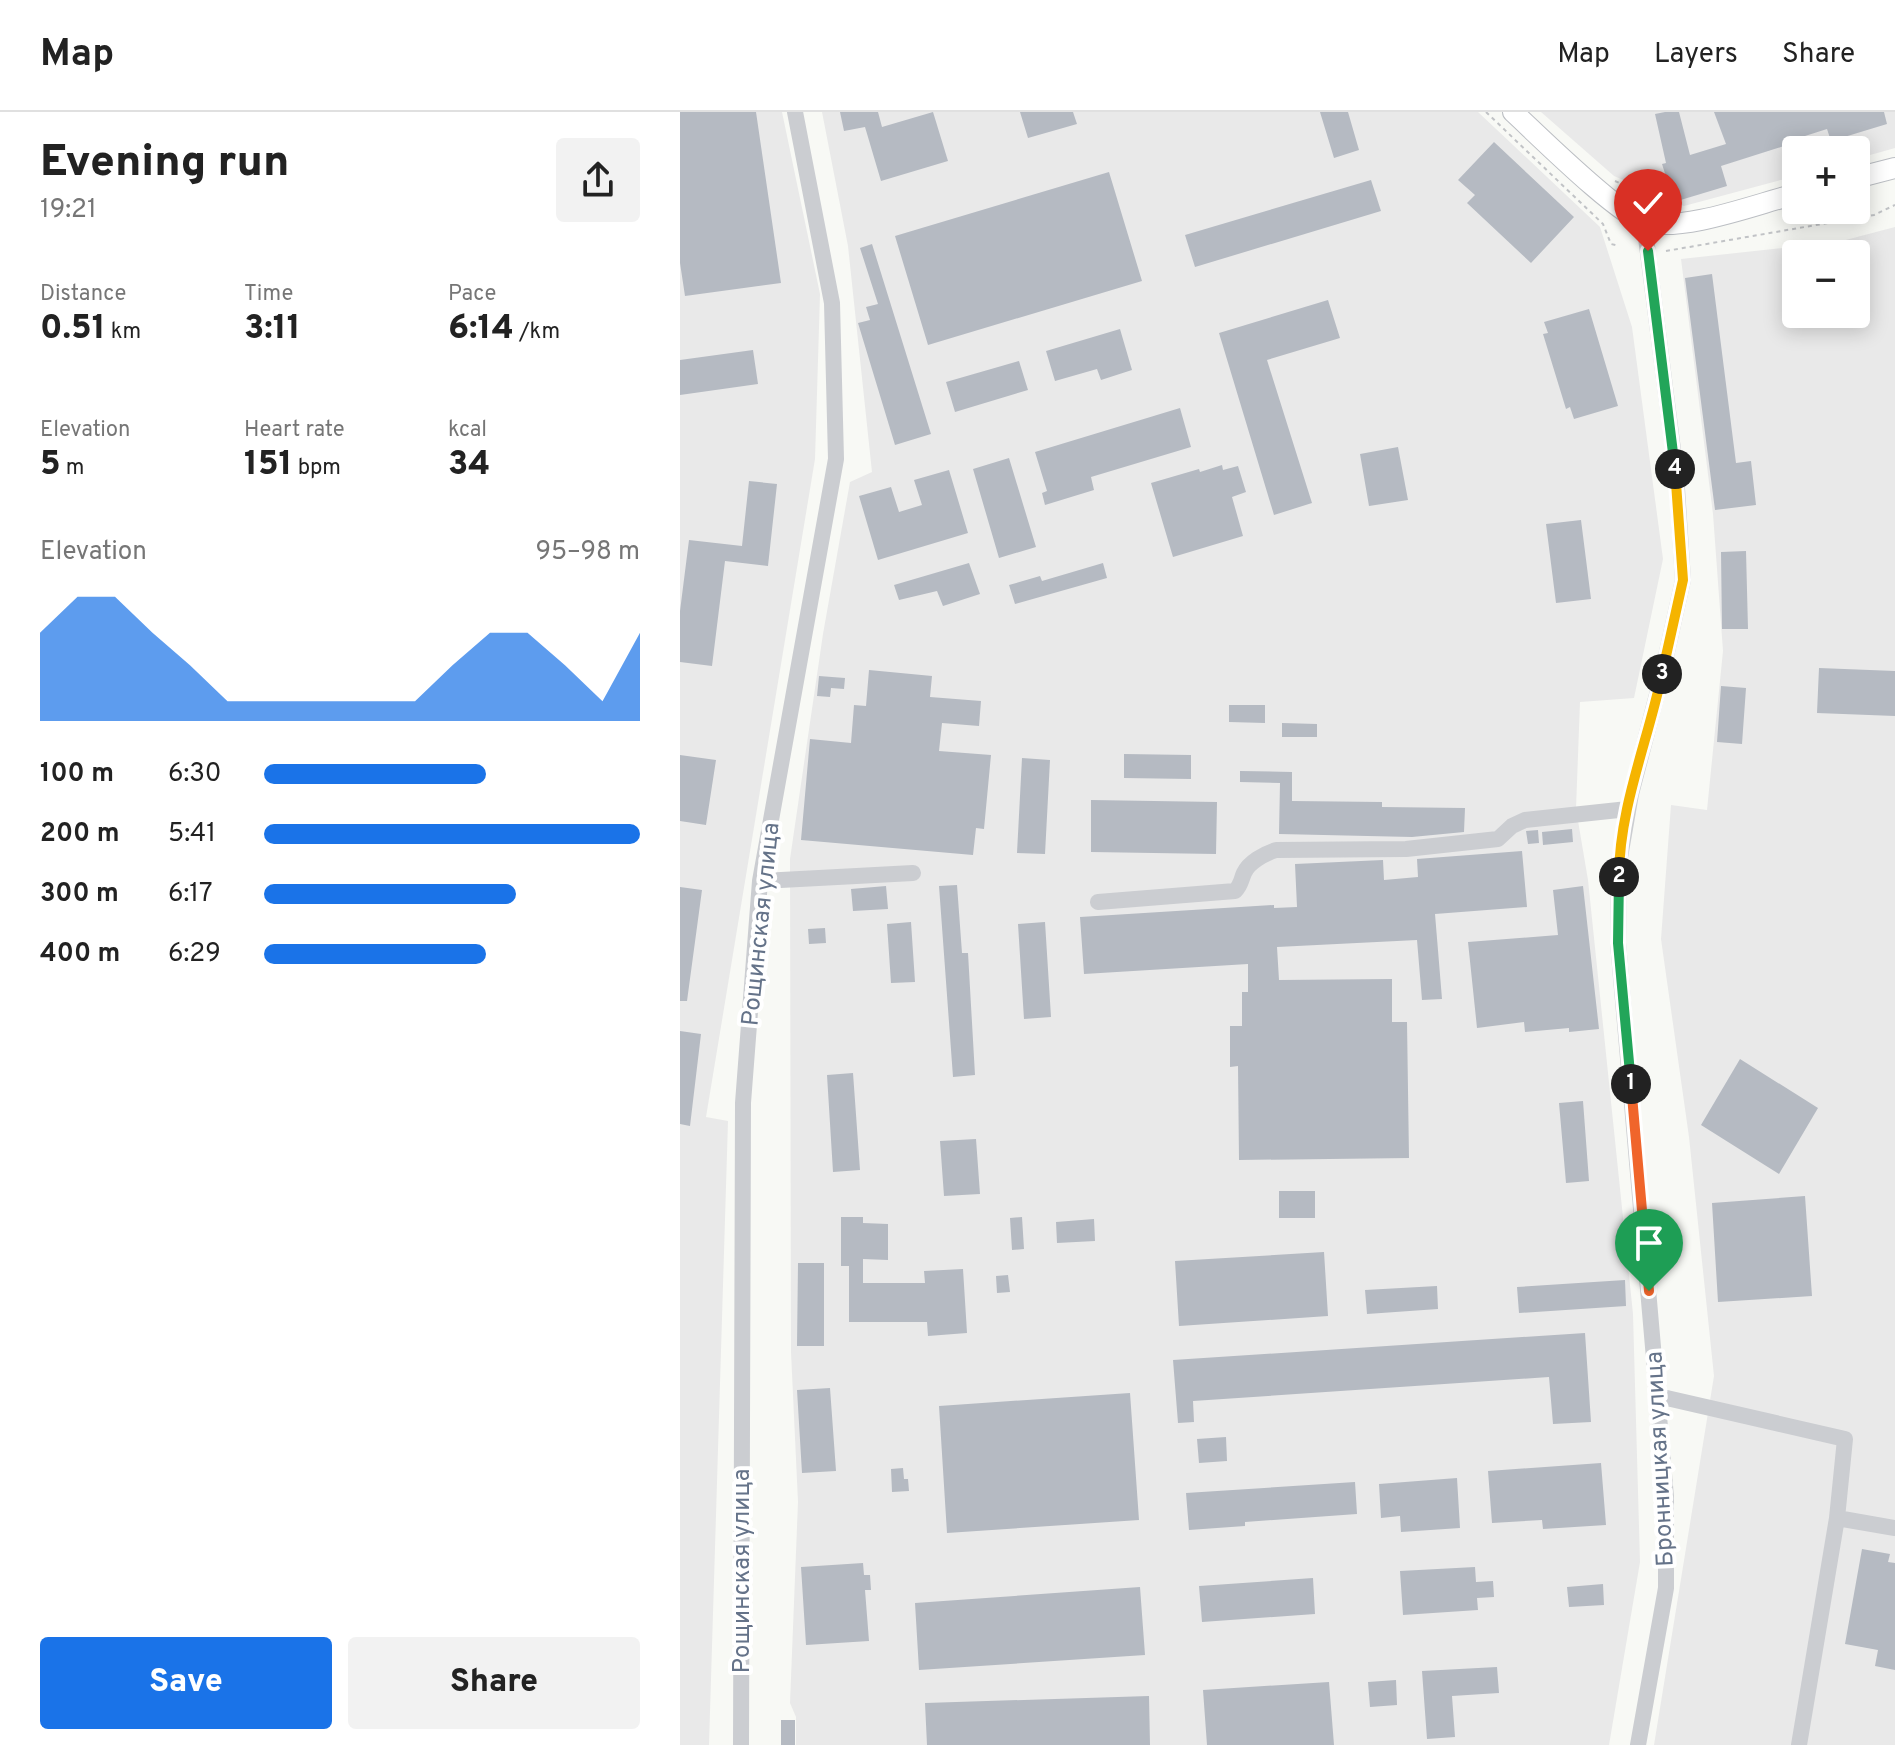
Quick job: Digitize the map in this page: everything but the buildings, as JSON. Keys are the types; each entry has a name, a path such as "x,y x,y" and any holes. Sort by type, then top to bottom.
{"main road":[{"path":"1513,112 1610,199 1644,222 1684,223 1782,198"},
{"path":"1870,174 1895,168"}],"street":[{"name":"Рощинская улица","path":"741,1745 743,1103 760,881 836,459 832,303 795,112"},
{"name":"Бронницкая улица","path":"1638,1745 1666,1588 1666,1497 1618,943 1619,863 1628,809 1683,580 1676,473 1644,222"},
{"path":"1098,902 1235,891 1241,884 1244,871 1266,853 1276,850 1406,849 1498,839 1512,826 1525,820 1628,809"},
{"path":"760,881 913,873"},
{"path":"1658,1396 1845,1439 1837,1518 1799,1745"},
{"path":"1837,1518 1895,1528"}],"path":[{"path":"1486,112 1603,224 1611,244 1619,246"},
{"path":"1604,176 1678,210"},
{"path":"1666,251 1874,215 1895,205"}],"shaded area":[{"path":"680,112 782,112 820,294 815,459 706,1117 728,1121 709,1745 680,1745"},
{"path":"822,112 1478,112 1600,227 1632,327 1663,559 1634,698 1580,702 1576,809 1588,880 1633,1314 1640,1562 1609,1745 796,1745 796,1717 790,1703 798,1502 791,1352 790,859 823,634 850,482 872,472 848,246"},
{"path":"1541,112 1895,112 1895,148 1870,155 1870,136 1782,136 1782,180 1684,206 1614,176"},
{"path":"1895,227 1895,1745 1654,1745 1714,1376 1689,1137 1661,939 1671,805 1707,810 1723,651 1713,514 1681,259 1782,248 1782,328 1870,328 1870,240 1846,240"}],"route":[{"path":"1648,251 1676,473 1683,580 1631,794 1619,863 1618,943 1649,1291"}]}
